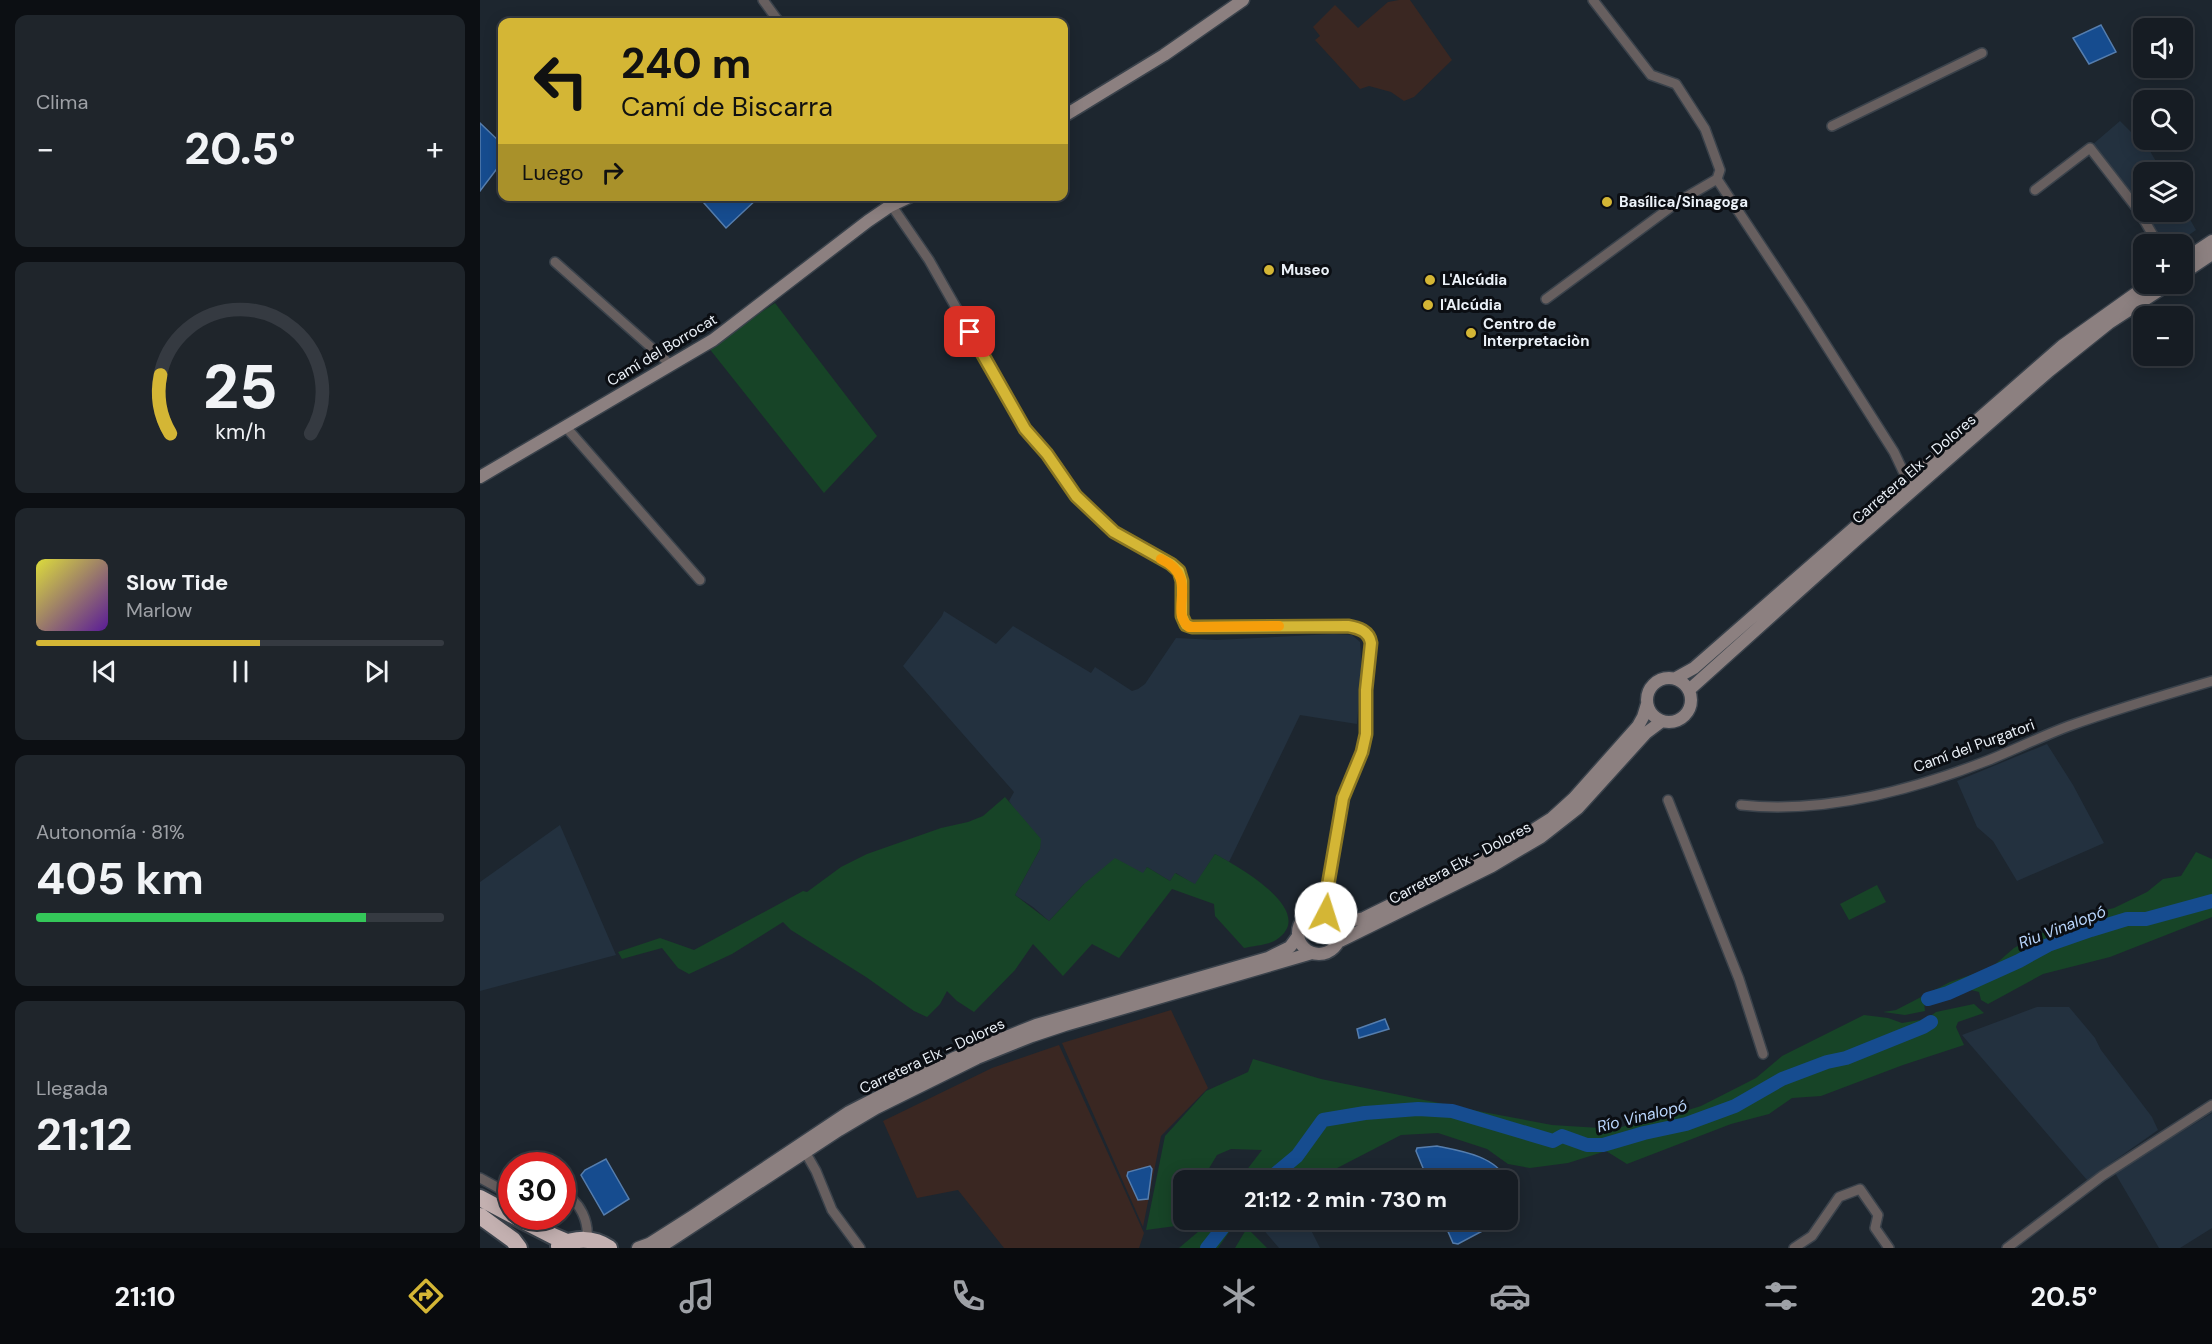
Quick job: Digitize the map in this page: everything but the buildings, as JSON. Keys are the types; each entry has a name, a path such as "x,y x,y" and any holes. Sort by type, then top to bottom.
{"highway":[{"path":"480,1198 498,1208"},
{"path":"480,1216 513,1240 519,1248"},
{"path":"541,1230 553,1236 561,1245 587,1240 609,1248"}],"main road":[{"path":"1068,114 1164,56 1243,0"},
{"name":"Camí del Borrocat","path":"480,477 713,340 888,201"},
{"path":"2193,254 2212,241"},
{"path":"2193,267 2212,254"},
{"name":"Carretera Elx - Dolores","path":"1676,678 1694,668 2062,346 2135,294"},
{"name":"Carretera Elx - Dolores","path":"1689,690 1864,532 2056,364 2154,294"},
{"path":"1664,677 1676,678 1689,690 1691,702 1686,715 1675,721 1662,721 1653,716 1647,704 1647,694 1653,684 1664,677"},
{"name":"Carretera Elx - Dolores","path":"1331,916 1345,922 1364,918 1500,850 1545,823 1574,798 1638,726 1647,704"},
{"name":"Carretera Elx - Dolores","path":"1340,941 1503,860 1541,837 1578,808 1646,733 1662,721"},
{"path":"1314,913 1331,916 1341,930 1340,941 1331,951 1318,955 1304,949 1298,936 1298,929 1304,919 1314,913"},
{"name":"Carretera Elx - Dolores","path":"638,1248 649,1244 693,1216 849,1112 954,1058 1036,1025 1268,958 1290,947 1298,936"},
{"name":"Carretera Elx - Dolores","path":"659,1248 838,1130 876,1108 977,1058 1054,1029 1312,954"}],"street":[{"path":"763,0 776,18"},
{"path":"1546,299 1676,204 1705,184 1717,179 1720,170 1706,129 1676,84 1651,75 1593,0"},
{"path":"1832,126 1982,54"},
{"path":"2035,190 2090,148 2139,211 2152,234"},
{"path":"1717,179 1803,309 1894,452 1903,471"},
{"path":"888,201 929,260 1025,429 1044,450 1076,496 1114,532 1171,564 1179,571 1182,581 1182,616 1186,625 1192,627 1348,626 1361,629 1369,636 1371,643 1366,690 1366,734 1362,752 1343,798 1328,885 1331,916"},
{"path":"555,262 671,364"},
{"path":"565,426 700,580"},
{"name":"Camí del Purgatori","path":"1741,806 1798,808 1878,794 1988,760 2085,721 2212,681"},
{"path":"1668,801 1739,979 1763,1054"},
{"path":"2007,1248 2102,1176 2212,1105"},
{"path":"808,1157 832,1210 860,1248"},
{"path":"480,1178 498,1188"},
{"path":"1794,1248 1812,1236 1839,1197 1860,1189 1878,1215 1875,1228 1889,1248"},
{"path":"576,1204 587,1222 587,1240"}],"shaded area":[{"path":"1410,0 1452,60 1414,97 1404,101 1391,92 1369,86 1360,89 1315,40 1320,36 1313,27 1335,5 1358,28 1388,2"},
{"path":"2120,121 2133,134 2133,150 2150,151 2156,162 2133,162 2133,204 2092,145"},
{"path":"2146,222 2191,222 2196,230 2190,234 2154,234"},
{"path":"944,611 996,644 1013,626 1091,673 1095,667 1132,691 1145,684 1176,638 1216,640 1352,635 1360,642 1362,667 1357,724 1300,715 1229,862 1215,854 1195,885 1176,873 1170,881 1147,867 1144,873 1084,884 1049,921 1015,895 1040,849 1009,801 1014,792 903,666"},
{"path":"2047,744 2073,785 2104,843 2017,881 1993,841 1977,827 1957,781"},
{"path":"560,825 616,955 480,991 480,882"},
{"path":"2037,1007 2069,1007 2095,1038 2101,1050 2152,1117 2158,1130 2087,1180 1962,1035"},
{"path":"1171,1010 1208,1088 1161,1136 1143,1227 1062,1043"},
{"path":"1059,1045 1144,1233 1139,1248 1004,1248 958,1190 917,1198 883,1121 992,1068"},
{"path":"2212,1113 2212,1228 2180,1248 2159,1248 2115,1173"},
{"path":"1264,1230 1311,1230 1320,1248 1279,1248"}],"green space":[{"path":"775,303 877,436 824,493 708,347"},
{"path":"1005,797 1041,839 1040,849 1015,895 1049,921 1084,884 1115,858 1143,873 1147,867 1170,881 1175,873 1195,884 1215,854 1240,868 1282,903 1288,916 1287,929 1273,942 1244,948 1215,916 1214,904 1172,889 1119,958 1092,944 1063,976 1033,944 1015,970 974,1012 947,991 940,1004 927,1017 914,1011 866,977 791,930 783,922 732,954 689,974 678,968 662,948 622,959 618,952 660,938 694,950 803,891 807,892 841,867 867,854 983,816"},
{"path":"2196,852 2212,859 2212,917 2110,957 2043,974 1988,1004 1981,1000 1979,992 1971,990 1924,1002 1925,1011 1905,1015 1883,1012 1896,1010 1950,982 1991,968 2014,948 2042,933 2089,914 2114,908 2147,892 2163,879 2181,876"},
{"path":"1877,885 1886,902 1849,920 1840,904"},
{"path":"1974,1004 1984,1013 1958,1022 1956,1027 1964,1045 1821,1096 1792,1098 1769,1114 1731,1124 1627,1164 1606,1151 1568,1163 1530,1168 1508,1164 1487,1149 1438,1133 1401,1135 1333,1170 1247,1170 1262,1150 1231,1149 1217,1155 1208,1170 1173,1170 1173,1226 1146,1230 1165,1136 1206,1091 1248,1072 1253,1059 1321,1079 1483,1112 1552,1125 1616,1129 1642,1120 1669,1116 1701,1106 1756,1078 1782,1056 1864,1015 1888,1018 1902,1023 1926,1019 1936,1012"},
{"path":"1200,1230 1231,1230 1218,1248 1179,1248"},
{"path":"1246,1230 1249,1230 1267,1248 1235,1248"}],"water":[{"path":"2101,25 2116,52 2089,64 2073,38"},
{"path":"480,123 498,140 498,167 480,191"},
{"path":"706,201 755,201 726,228 704,203"},
{"path":"1385,1019 1389,1029 1359,1038 1357,1029"},
{"path":"1437,1146 1467,1153 1486,1160 1500,1170 1424,1170 1416,1151 1417,1148"},
{"path":"606,1159 629,1199 604,1215 581,1175 585,1170"},
{"path":"1150,1166 1152,1169 1148,1199 1138,1200 1127,1176 1128,1172"},
{"path":"1447,1230 1484,1230 1458,1244 1453,1243"}],"waterway":[{"name":"Riu Vinalopó","path":"1928,999 1948,993 2019,961 2048,945 2091,930 2127,919 2146,919 2212,901"},
{"name":"Río Vinalopó","path":"1280,1170 1297,1156 1323,1120 1365,1113 1418,1109 1452,1111 1553,1141 1562,1136 1587,1145 1603,1145 1686,1124 1735,1106 1782,1079 1827,1062 1846,1058 1931,1022"},
{"name":"Río Vinalopó","path":"1207,1248 1221,1230"}],"slow traffic":[{"path":"1161,559 1179,571 1182,581 1182,616 1184,623 1189,627 1279,626"}],"place":[{"name":"Basílica/Sinagoga","path":"1607,202"},
{"name":"Museo","path":"1269,270"},
{"name":"L'Alcúdia","path":"1430,280"},
{"name":"l'Alcúdia","path":"1428,305"},
{"name":"Centro de Interpretaciòn","path":"1471,333"}],"route":[{"path":"970,332 1025,429 1056,465 1076,496 1114,532 1171,564 1179,571 1182,581 1182,616 1186,625 1189,627 1348,626 1361,629 1369,636 1371,643 1366,690 1366,734 1362,752 1343,798 1328,885 1326,913"}]}
